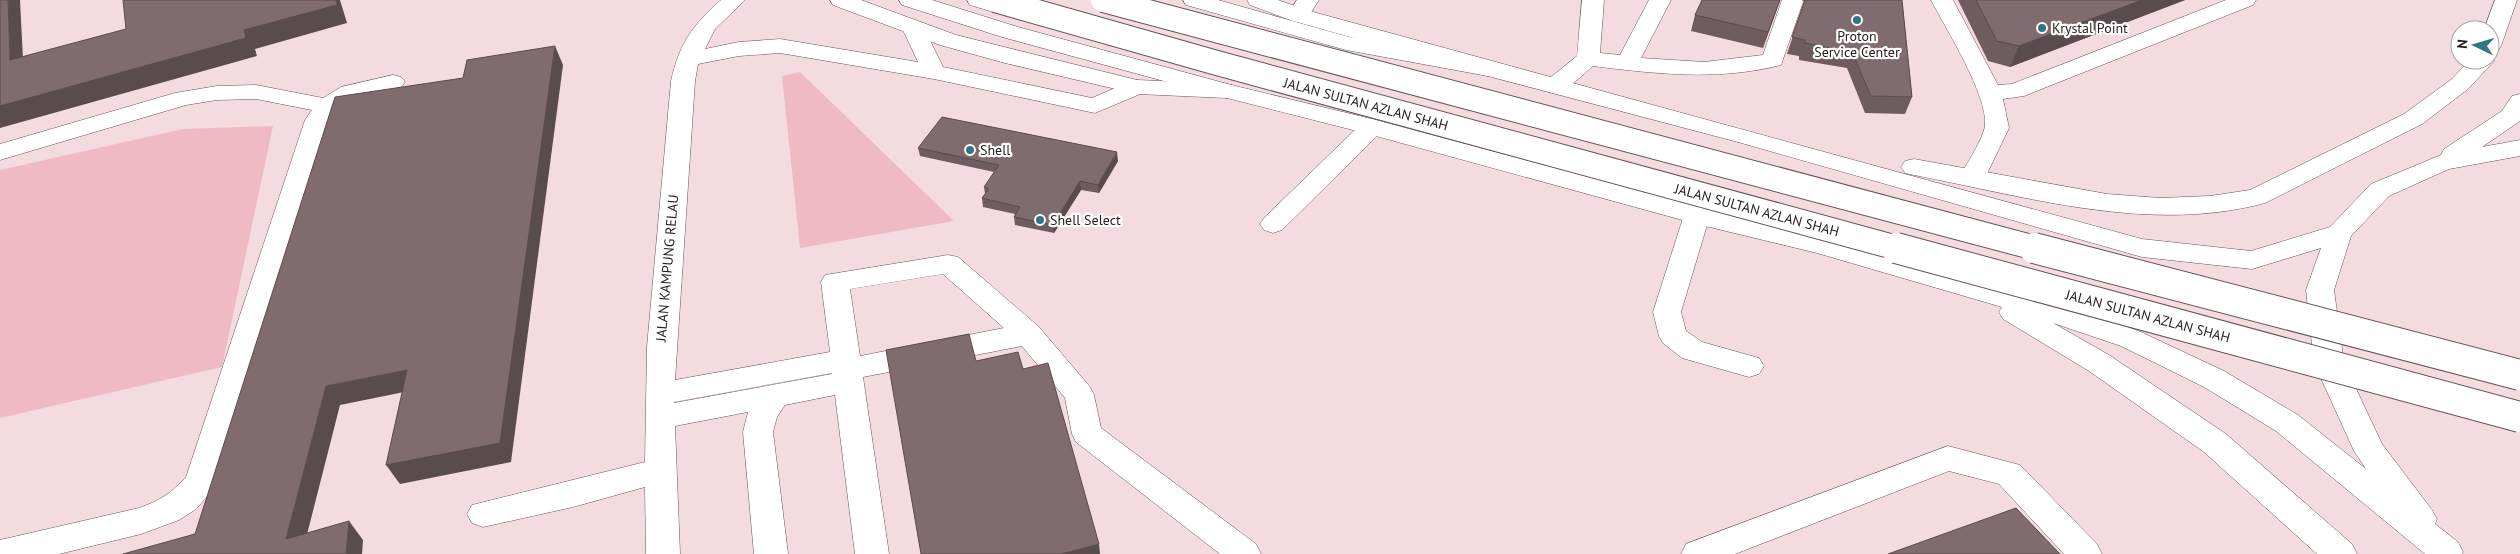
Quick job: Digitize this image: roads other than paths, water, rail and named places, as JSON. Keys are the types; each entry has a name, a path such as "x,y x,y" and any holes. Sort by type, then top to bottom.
{"main road":[{"name":"JALAN KAMPUNG RELAU","path":"663,554 659,405 662,309 683,81 688,59 704,26 734,0"},
{"name":"JALAN SULTAN AZLAN SHAH","path":"841,0 913,28 1013,58 1137,87 1227,92 1372,127 1697,215 1820,245 1958,283 2079,320 2131,339 2214,379 2287,423 2447,553"},
{"path":"910,0 1010,32 1227,92"},
{"name":"JALAN SULTAN AZLAN SHAH","path":"978,0 1161,56 1277,88 1310,112"},
{"name":"JALAN SULTAN AZLAN SHAH","path":"995,0 1217,63 2520,417"},
{"path":"1103,0 1548,120 2520,375"},
{"path":"1194,0 1346,43 1488,69 1554,86 1747,137 2142,248 2252,260 2339,233"},
{"path":"1258,0 1303,7 1488,69"},
{"path":"1554,86 1588,58 1594,0"},
{"path":"1627,63 1660,0"},
{"path":"1942,0 1989,93 1998,119 1996,128 1972,178"},
{"path":"1989,93 2016,91 2245,0"},
{"path":"2499,20 2506,0"},
{"path":"1588,58 1627,63 1706,68 1741,68 1773,60 1792,2"},
{"path":"913,28 934,72"},
{"path":"688,59 739,49 780,46 934,72 1095,106 1137,87"},
{"path":"1747,137 2107,203 2160,207 2210,205 2256,197 2413,119 2460,84 2473,70"},
{"path":"1,554 141,520 168,511 185,500 200,483 317,120 326,106 341,94 393,82"},
{"path":"0,152 183,98 217,93 256,92 326,106"},
{"path":"2447,553 2370,451 2329,363 2320,290 2339,233 2380,190 2443,162 2511,116 2520,101"},
{"path":"1273,224 1372,127"},
{"path":"2443,162 2520,148"},
{"path":"1697,215 1667,312 1673,336 1692,350 1749,366"},
{"path":"872,554 834,282 948,264 1029,334 1079,395 1086,434 1244,554"},
{"path":"1958,283 2038,326 2099,363 2215,443 2340,554"},
{"path":"659,405 845,371 1029,334"},
{"path":"659,405 776,395 845,371"},
{"path":"771,554 758,432 762,414 776,395"},
{"path":"1698,554 1948,458 2009,474 2085,554"},
{"path":"483,514 573,494 661,470"}],"place":[{"name":"Proton Service Center","path":"1857,20"},
{"name":"Krystal Point","path":"2042,28"},
{"name":"Shell","path":"970,150"},
{"name":"Shell Select","path":"1040,220"}]}
